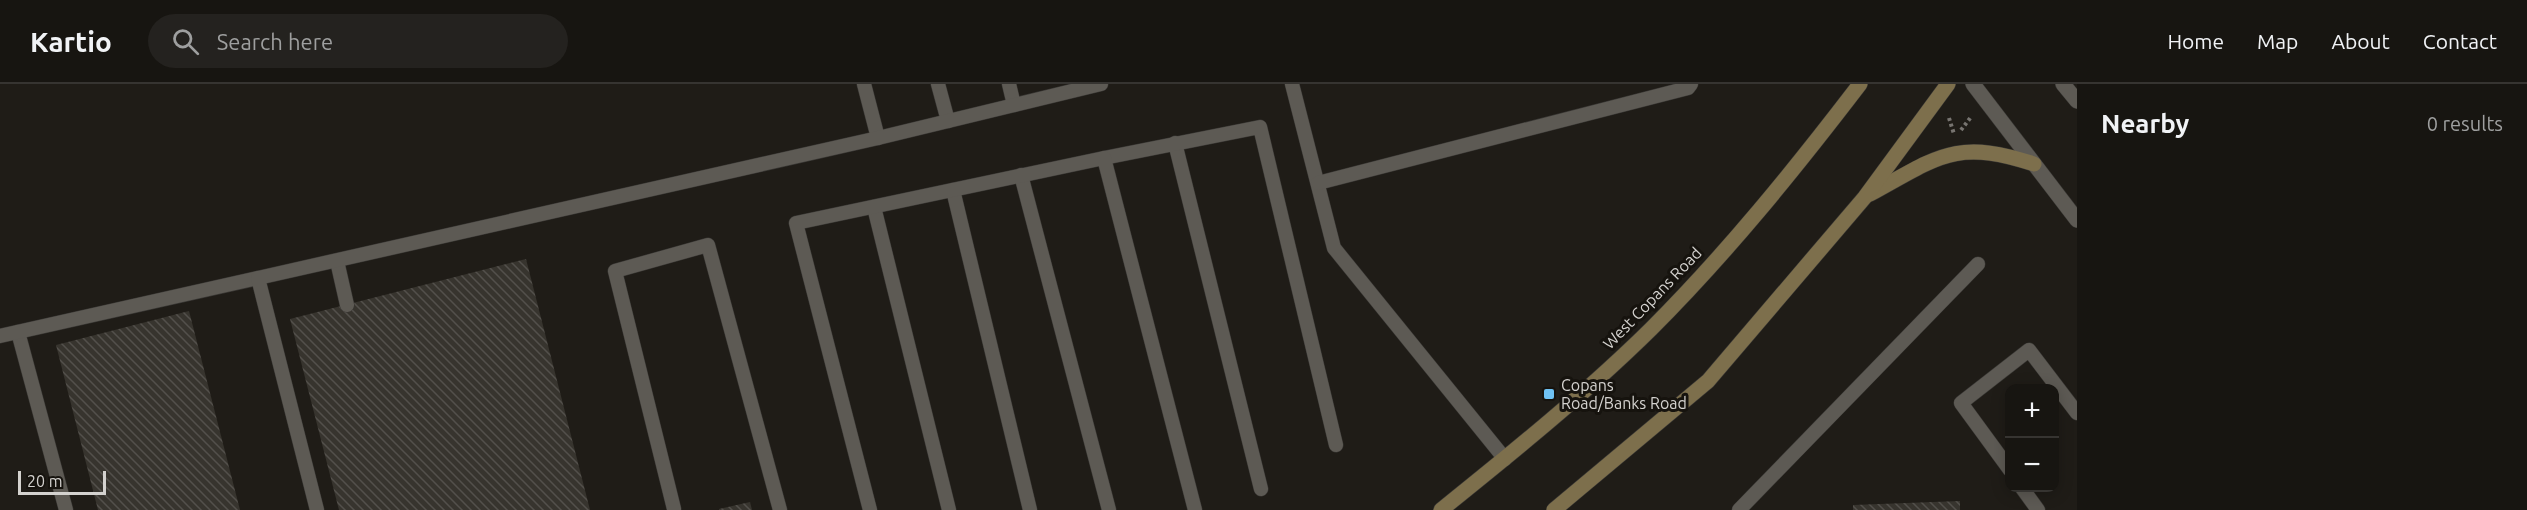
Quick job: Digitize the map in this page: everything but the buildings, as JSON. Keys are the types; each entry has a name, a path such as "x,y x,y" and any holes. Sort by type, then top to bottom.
{"main road":[{"name":"West Copans Road","path":"1441,510 1545,426 1651,328 1782,186 1860,84"},
{"path":"1554,510 1708,381 1865,197 1948,84"},
{"path":"1865,197 1936,158 1958,152 1981,151 2001,154 2034,164"}],"street":[{"path":"1973,84 2077,220"},
{"path":"2063,84 2077,101"}],"lane":[{"path":"864,84 878,138"},
{"path":"938,84 948,121"},
{"path":"1009,84 1014,105"},
{"path":"1292,84 1334,248 1505,459"},
{"path":"1318,183 1688,88 1691,84"},
{"path":"0,336 878,138 1094,85"},
{"path":"870,510 796,223 1260,127 1336,445"},
{"path":"1175,143 1261,489"},
{"path":"1104,158 1195,510"},
{"path":"1021,175 1109,510"},
{"path":"953,190 1030,510"},
{"path":"874,207 949,510"},
{"path":"674,509 615,271 708,245 780,510"},
{"path":"336,261 347,305"},
{"path":"1739,510 1978,264"},
{"path":"258,278 317,510"},
{"path":"18,332 66,510"},
{"path":"2005,463 1961,403 2029,350 2077,413"},
{"path":"2025,492 2038,510"}],"path":[{"path":"1946,116 1951,119 1955,138 1972,116"}],"place":[{"name":"Copans Road/Banks Road","path":"1549,394"}]}
